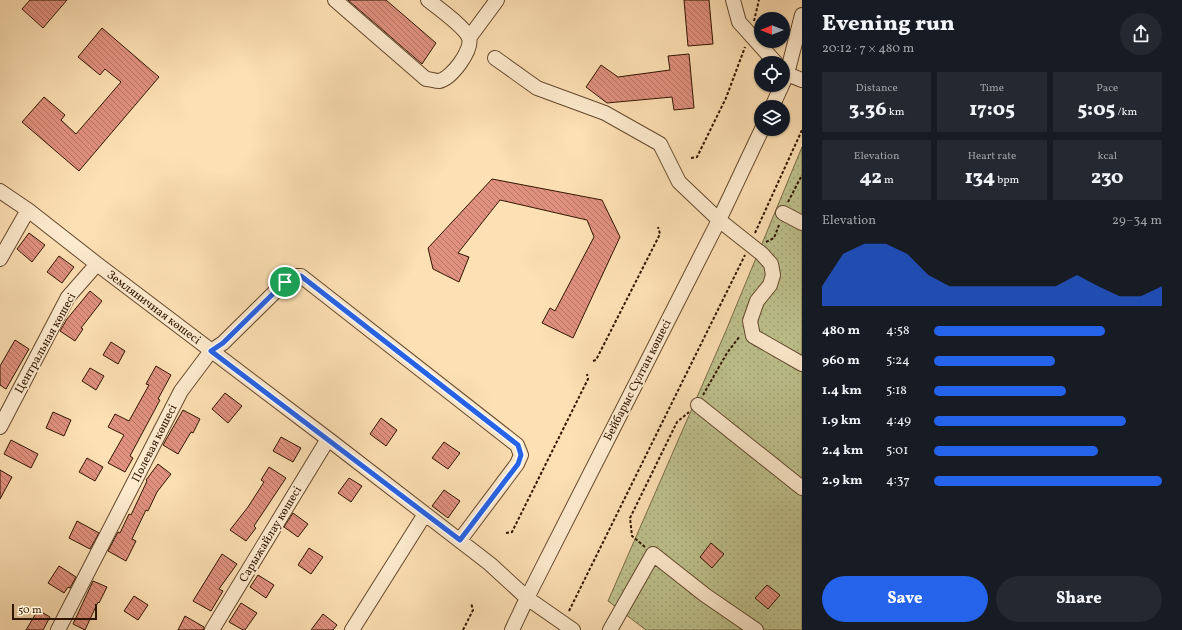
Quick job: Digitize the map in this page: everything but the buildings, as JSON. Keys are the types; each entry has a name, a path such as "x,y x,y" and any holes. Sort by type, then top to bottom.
{"street":[{"path":"335,0 426,79 439,81 452,74 469,48 469,38 465,30 428,0"},
{"path":"469,38 497,0"},
{"path":"733,0 739,22 770,56"},
{"path":"790,64 797,48 802,15"},
{"path":"495,58 536,88 605,113 660,144 679,182 719,220 762,254 771,264 773,275 770,285 757,301 750,321 753,336 802,364"},
{"path":"790,79 802,80"},
{"name":"Бейбарыс Сұлтан көшесі","path":"512,630 526,598 719,220 759,136"},
{"name":"Земляничная көшесі","path":"0,191 28,210 460,540 490,564 526,598 568,626"},
{"path":"0,259 28,210"},
{"path":"783,213 802,223"},
{"name":"Центральная көшесі","path":"0,427 68,297 97,264"},
{"name":"Полевая көшесі","path":"58,630 182,391 211,351 223,343 285,282 294,276 301,276 518,445 521,455 518,464 460,540"},
{"path":"698,405 802,488"},
{"name":"Сарыжайлау көшесі","path":"212,630 328,439"},
{"path":"352,630 425,514"},
{"path":"610,630 653,554 705,595 756,630"}],"path":[{"path":"756,12 759,0"},
{"path":"691,158 697,157 726,98 745,47 743,43"},
{"path":"568,626 750,244 802,130"},
{"path":"593,361 596,360 660,234 658,227"},
{"path":"653,554 632,536 630,518 676,422 698,405 727,353 750,321"},
{"path":"506,533 512,532 588,378 586,374"},
{"path":"463,630 473,610 471,603"}],"green space":[{"path":"802,147 802,630 646,630 608,601 725,333"}],"route":[{"path":"294,276 301,276 518,445 521,455 518,464 460,540 211,351 223,343 285,282 294,276"}]}
